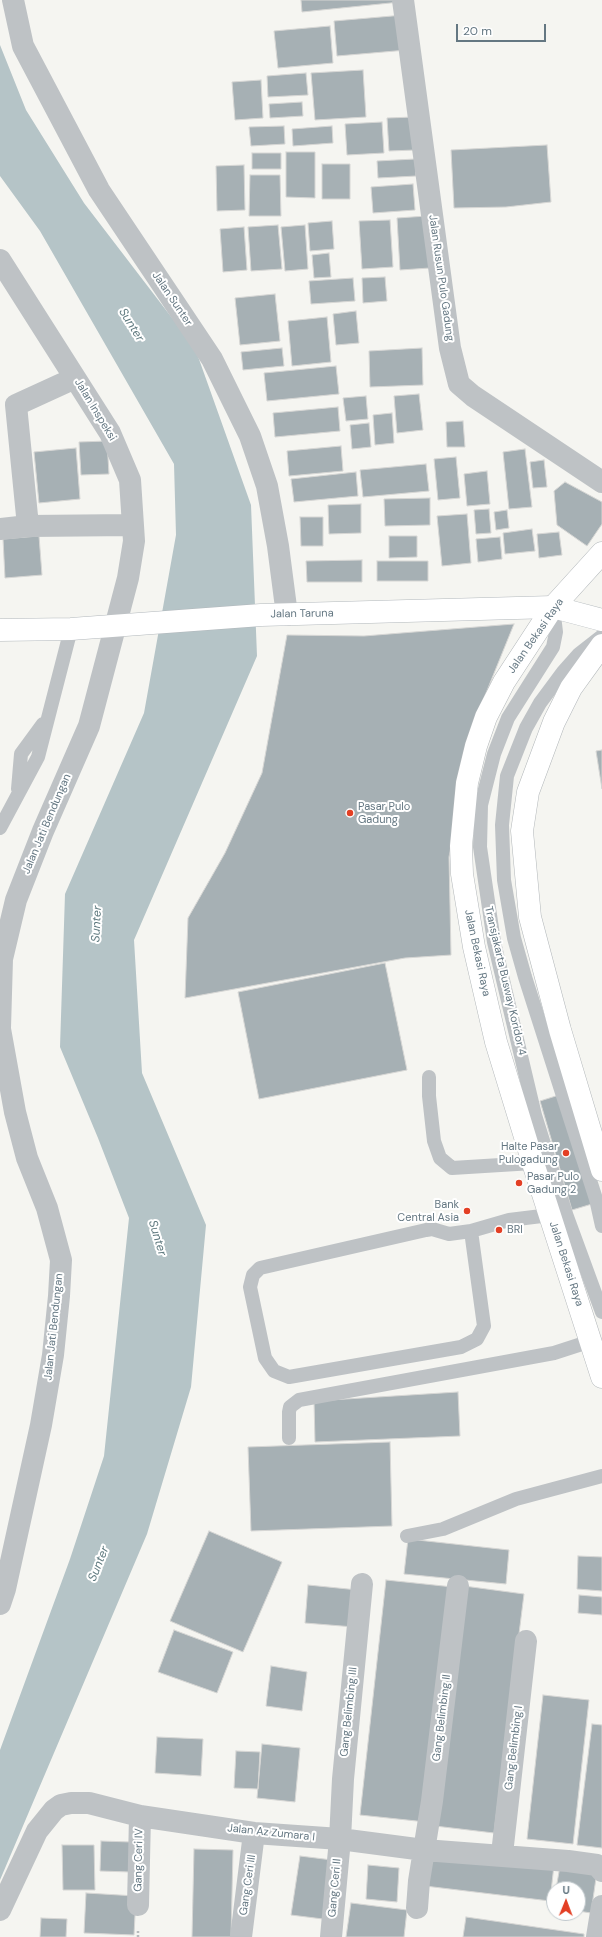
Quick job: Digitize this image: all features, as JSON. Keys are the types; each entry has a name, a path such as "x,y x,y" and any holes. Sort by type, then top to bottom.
{"main road":[{"name":"Jalan Bekasi Raya","path":"602,553 553,607 504,682 486,717 476,746 467,783 461,846 462,874 474,947 496,1042 532,1162 602,1377"},
{"name":"Jalan Taruna","path":"0,630 71,629 261,615 553,607 602,620"},
{"path":"602,645 571,688 554,722 528,792 522,830 530,917 560,1030 602,1170"}],"street":[{"name":"Jalan Sunter","path":"13,0 23,46 99,190 212,359 250,436 267,486 278,546 287,615"},
{"name":"Jalan Rusun Pulo Gadung","path":"403,0 450,348 459,384 473,396 602,482"},
{"name":"Jalan Inspeksi","path":"0,260 110,433 130,480 134,541 128,578 115,625"},
{"path":"28,526 16,405 75,378"},
{"path":"0,529 28,526 133,525"},
{"name":"Jalan Jati Bendungan","path":"0,1604 5,1589 41,1425 54,1348 61,1260 47,1208 27,1158 15,1112 0,1029 2,958 16,900 43,831 89,726 115,625"},
{"name":"Gang Belimbing III","path":"340,1839 343,1779 362,1584"},
{"name":"Gang Belimbing II","path":"417,1908 432,1801 458,1586"},
{"name":"Gang Belimbing I","path":"502,1854 526,1641"},
{"name":"Jalan Az Zumara I","path":"0,1910 37,1831 54,1810 72,1803 89,1804 140,1816 254,1833 340,1839 424,1850 502,1854 584,1863 597,1866 602,1871"},
{"name":"Gang Ceri IV","path":"138,1905 140,1816"},
{"name":"Gang Ceri III","path":"241,1937 254,1833"},
{"name":"Gang Ceri II","path":"331,1937 340,1839"},
{"path":"597,1937 602,1906"}],"lane":[{"name":"Transjakarta Busway Koridor 4","path":"553,607 556,632 553,647 508,718 494,754 481,805 480,847 494,942 535,1115 566,1214 602,1312"},
{"path":"0,828 38,758 71,629"},
{"name":"Transjakarta Busway Koridor 4","path":"602,635 579,654 563,672 540,703 526,728 507,776 502,825 504,880 514,938 596,1199 602,1226"},
{"path":"429,1077 429,1096 434,1141 440,1158 452,1168 532,1162"},
{"path":"471,1231 484,1326 477,1339 461,1347 289,1377 274,1371 265,1358 250,1287 253,1275 260,1268 426,1230 432,1229 449,1234 471,1231 509,1220 550,1215"},
{"path":"289,1438 290,1407 299,1400 554,1353 591,1341"},
{"path":"407,1536 443,1530 516,1500 602,1476"}],"water":[{"name":"Sunter","path":"0,45 26,110 84,203 195,348 251,505 257,656 134,940 142,1073 206,1225 191,1387 147,1534 0,1880 0,1750 70,1559 104,1456 129,1218 60,1047 65,894 144,713 176,535 174,464 40,231 0,176"}],"building":[{"path":"301,0 399,0 400,2 302,12"},
{"path":"404,15 407,50 337,56 334,21"},
{"path":"330,26 333,63 278,68 274,31"},
{"path":"363,70 366,117 315,120 311,73"},
{"path":"306,73 308,95 268,97 267,76"},
{"path":"261,80 263,118 235,120 232,82"},
{"path":"302,102 303,116 270,118 269,104"},
{"path":"414,117 415,150 389,151 387,118"},
{"path":"382,122 384,153 347,155 345,124"},
{"path":"284,126 285,144 251,146 249,127"},
{"path":"332,126 333,143 293,146 292,129"},
{"path":"547,145 551,202 506,207 454,208 451,150"},
{"path":"286,152 315,152 315,198 286,197"},
{"path":"252,153 281,153 281,169 252,169"},
{"path":"415,159 416,176 378,178 377,161"},
{"path":"322,164 350,164 350,199 322,199"},
{"path":"244,165 245,210 217,211 216,166"},
{"path":"250,175 280,175 281,216 249,216"},
{"path":"413,184 415,210 373,213 371,187"},
{"path":"427,216 430,268 400,270 397,218"},
{"path":"390,220 393,267 362,269 359,221"},
{"path":"332,221 334,249 310,251 308,223"},
{"path":"278,225 282,269 251,271 248,227"},
{"path":"305,225 308,269 285,271 281,227"},
{"path":"244,227 247,270 223,272 220,229"},
{"path":"329,253 331,277 314,278 312,255"},
{"path":"385,277 387,301 363,303 362,278"},
{"path":"353,278 355,301 311,304 309,281"},
{"path":"275,294 280,341 240,345 235,298"},
{"path":"356,311 359,343 336,345 333,314"},
{"path":"327,317 331,362 292,366 288,321"},
{"path":"282,348 284,366 243,370 241,352"},
{"path":"422,348 423,385 370,387 369,351"},
{"path":"336,366 339,394 267,401 264,373"},
{"path":"419,394 423,430 397,433 394,396"},
{"path":"366,396 368,419 346,421 343,398"},
{"path":"338,407 340,431 275,437 273,413"},
{"path":"392,413 394,443 375,445 373,415"},
{"path":"463,421 465,447 447,447 446,422"},
{"path":"369,423 371,447 352,449 350,425"},
{"path":"107,441 109,474 81,475 79,442"},
{"path":"341,446 343,471 289,476 287,451"},
{"path":"76,448 80,499 39,503 34,452"},
{"path":"525,449 532,507 509,509 503,452"},
{"path":"456,457 460,498 438,500 434,459"},
{"path":"544,460 547,487 533,488 530,462"},
{"path":"426,464 429,491 363,497 360,470"},
{"path":"487,471 490,504 467,506 464,474"},
{"path":"356,472 358,496 294,502 291,479"},
{"path":"565,482 602,502 602,524 587,546 557,525 554,491"},
{"path":"430,498 430,525 385,526 384,499"},
{"path":"361,504 361,533 329,534 328,505"},
{"path":"489,509 491,533 476,534 474,510"},
{"path":"507,510 509,528 496,530 494,512"},
{"path":"467,514 471,563 442,566 437,516"},
{"path":"300,517 323,517 323,546 301,546"},
{"path":"532,529 535,551 505,554 503,533"},
{"path":"559,532 562,555 539,558 537,534"},
{"path":"39,536 42,575 5,578 3,539"},
{"path":"389,536 417,536 417,557 389,558"},
{"path":"500,537 502,559 478,562 476,539"},
{"path":"362,560 362,582 307,582 306,561"},
{"path":"377,561 428,561 428,581 377,581"},
{"name":"Pasar Pulo Gadung","path":"514,624 473,725 449,857 451,955 405,958 185,998 188,918 225,853 262,773 287,635 364,636"},
{"path":"602,750 602,789 596,751"},
{"path":"385,963 407,1070 259,1099 238,992"},
{"name":"Halte Pasar Pulogadung","path":"559,1095 592,1204 572,1210 540,1101"},
{"path":"458,1392 460,1436 315,1442 314,1401"},
{"path":"390,1442 392,1526 251,1531 248,1447"},
{"path":"209,1531 282,1562 243,1652 170,1621"},
{"path":"408,1539 509,1550 506,1584 404,1574"},
{"path":"578,1556 602,1557 602,1591 577,1589"},
{"path":"386,1580 453,1587 426,1822 360,1815"},
{"path":"308,1585 358,1590 354,1627 305,1623"},
{"path":"464,1586 524,1594 494,1833 435,1826"},
{"path":"579,1595 602,1597 602,1615 578,1613"},
{"path":"174,1630 233,1652 217,1693 158,1672"},
{"path":"271,1666 307,1672 302,1711 266,1706"},
{"path":"543,1695 589,1700 573,1844 527,1839"},
{"path":"592,1724 602,1725 602,1848 577,1845"},
{"path":"157,1737 203,1739 201,1776 155,1773"},
{"path":"262,1744 300,1748 295,1802 257,1798"},
{"path":"236,1751 260,1752 258,1789 234,1788"},
{"path":"101,1841 131,1842 130,1872 100,1871"},
{"path":"62,1845 94,1845 95,1890 63,1890"},
{"path":"194,1849 233,1850 231,1937 192,1937"},
{"path":"430,1853 554,1865 552,1881 546,1881 546,1901 425,1886"},
{"path":"300,1856 332,1860 323,1919 291,1915"},
{"path":"368,1865 399,1868 397,1902 366,1899"},
{"path":"560,1866 597,1871 591,1913 586,1912 586,1881 557,1881"},
{"path":"86,1893 136,1896 134,1935 84,1933"},
{"path":"351,1903 407,1910 404,1937 346,1937"},
{"path":"466,1917 584,1934 584,1937 463,1937"},
{"path":"41,1918 67,1919 66,1937 40,1937"}],"place":[{"name":"Pasar Pulo Gadung","path":"350,813"},
{"name":"Halte Pasar Pulogadung","path":"566,1153"},
{"name":"Pasar Pulo Gadung 2","path":"519,1183"},
{"name":"Bank Central Asia","path":"467,1211"},
{"name":"BRI","path":"499,1230"}]}
